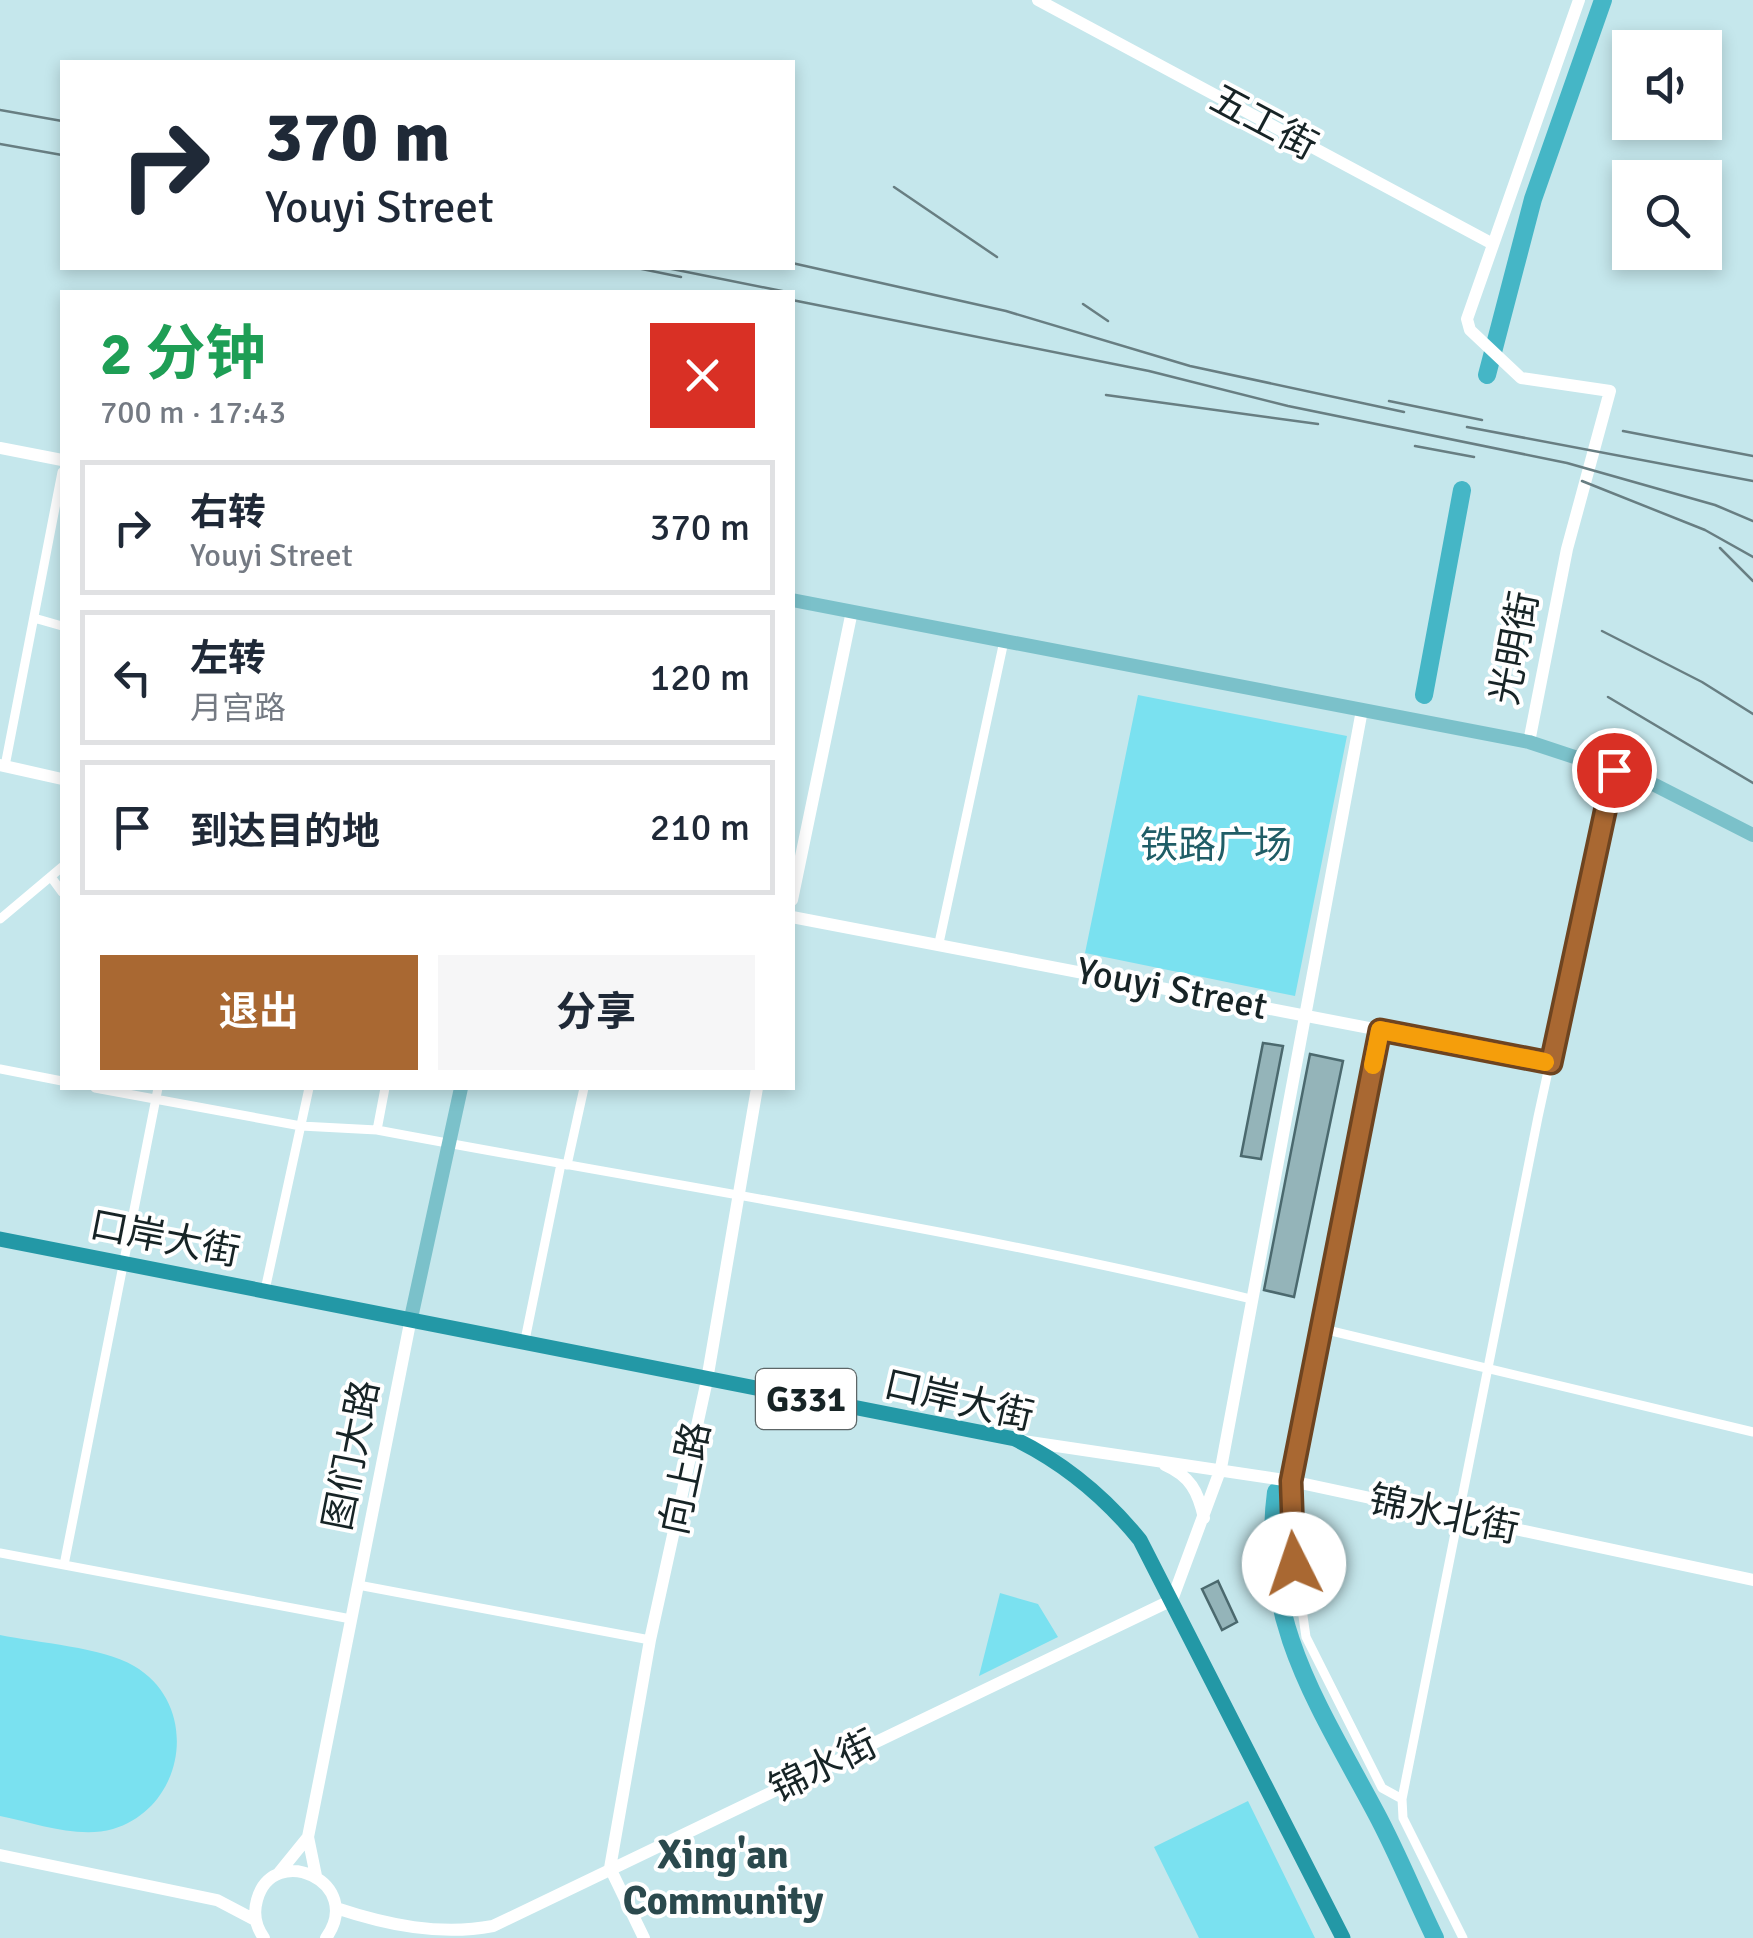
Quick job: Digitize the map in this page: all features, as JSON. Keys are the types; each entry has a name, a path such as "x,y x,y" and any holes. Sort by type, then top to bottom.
{"highway":[{"name":"口岸大街","path":"0,1239 1015,1440 1067,1470 1125,1522 1172,1600 1342,1938"}],"main road":[{"name":"光明街","path":"795,601 1529,742"},
{"path":"1529,742 1647,781 1753,835"},
{"name":"图们大路","path":"412,1318 461,1090"}],"street":[{"name":"五工街","path":"1038,0 1491,243"},
{"name":"光明街","path":"1529,742 1567,548 1610,391 1521,378 1470,330 1467,319 1579,0"},
{"path":"0,448 60,460"},
{"path":"60,482 2,766 60,779"},
{"path":"795,886 852,611"},
{"path":"34,618 60,625"},
{"path":"939,943 1004,640"},
{"path":"1172,1600 1222,1468 1362,710"},
{"path":"1462,1938 1403,1818 1402,1800 1614,770"},
{"path":"0,919 60,869"},
{"path":"50,877 60,890"},
{"name":"Youyi Street","path":"795,918 1551,1063"},
{"path":"1380,1030 1291,1481 1290,1526 1306,1637 1382,1788 1402,1800"},
{"path":"0,1069 60,1081"},
{"path":"105,1090 301,1126 376,1130 1126,1269 1251,1299"},
{"path":"64,1565 158,1090"},
{"path":"266,1290 309,1090"},
{"path":"376,1130 386,1090"},
{"path":"524,1340 583,1090"},
{"name":"向上路","path":"610,1868 650,1640 706,1380 757,1090"},
{"name":"图们大路","path":"308,1837 412,1318"},
{"path":"1322,1329 1753,1432"},
{"name":"锦水北街","path":"1015,1440 1291,1481 1753,1580"},
{"path":"1149,1458 1181,1472 1196,1488 1204,1518"},
{"path":"0,1553 351,1619"},
{"path":"358,1584 650,1640"},
{"name":"锦水街","path":"336,1908 375,1921 457,1932 493,1926 1172,1600"},
{"path":"264,1938 255,1920 259,1894 308,1837"},
{"path":"308,1837 316,1876 333,1896 336,1908 326,1938"},
{"path":"0,1855 217,1900 255,1920"},
{"path":"610,1868 644,1938"},
{"path":"278,1875 304,1872 316,1876"}],"green space":[{"name":"铁路广场","path":"1138,695 1347,736 1295,996 1085,953"},
{"path":"1000,1593 1038,1604 1058,1637 979,1676"},
{"path":"0,1635 105,1654 134,1666 155,1683 169,1705 176,1729 176,1754 169,1778 156,1800 138,1817 113,1829 86,1832 0,1816"},
{"path":"1248,1801 1315,1938 1199,1938 1154,1847"}],"building":[{"path":"1263,1043 1283,1046 1261,1159 1241,1156"},
{"path":"1310,1054 1343,1061 1294,1297 1264,1290"},
{"path":"1218,1581 1237,1622 1222,1630 1202,1589"}],"waterway":[{"path":"1487,375 1533,199 1603,0"},
{"path":"1424,695 1462,490"},
{"path":"1276,1492 1276,1581 1298,1660 1435,1938"}],"railway":[{"path":"0,110 60,121"},
{"path":"0,144 60,155"},
{"path":"894,187 997,257"},
{"path":"795,264 1006,311 1190,366 1404,412"},
{"path":"647,270 681,277"},
{"path":"677,270 777,290"},
{"path":"795,301 1149,371 1288,406 1567,463 1715,505 1753,521"},
{"path":"1083,304 1108,321"},
{"path":"1106,395 1318,424"},
{"path":"1389,401 1482,420"},
{"path":"1467,427 1753,481"},
{"path":"1623,431 1753,456"},
{"path":"1415,446 1474,457"},
{"path":"1582,481 1705,530 1753,557"},
{"path":"1720,548 1753,581"},
{"path":"1602,631 1702,682 1753,714"},
{"path":"1608,697 1753,783"}],"slow traffic":[{"path":"1373,1065 1380,1030 1545,1062"}],"district":[{"name":"Xing'an Community","path":"723,1877"}],"route":[{"path":"1294,1564 1291,1481 1380,1030 1551,1063 1614,770"}]}
